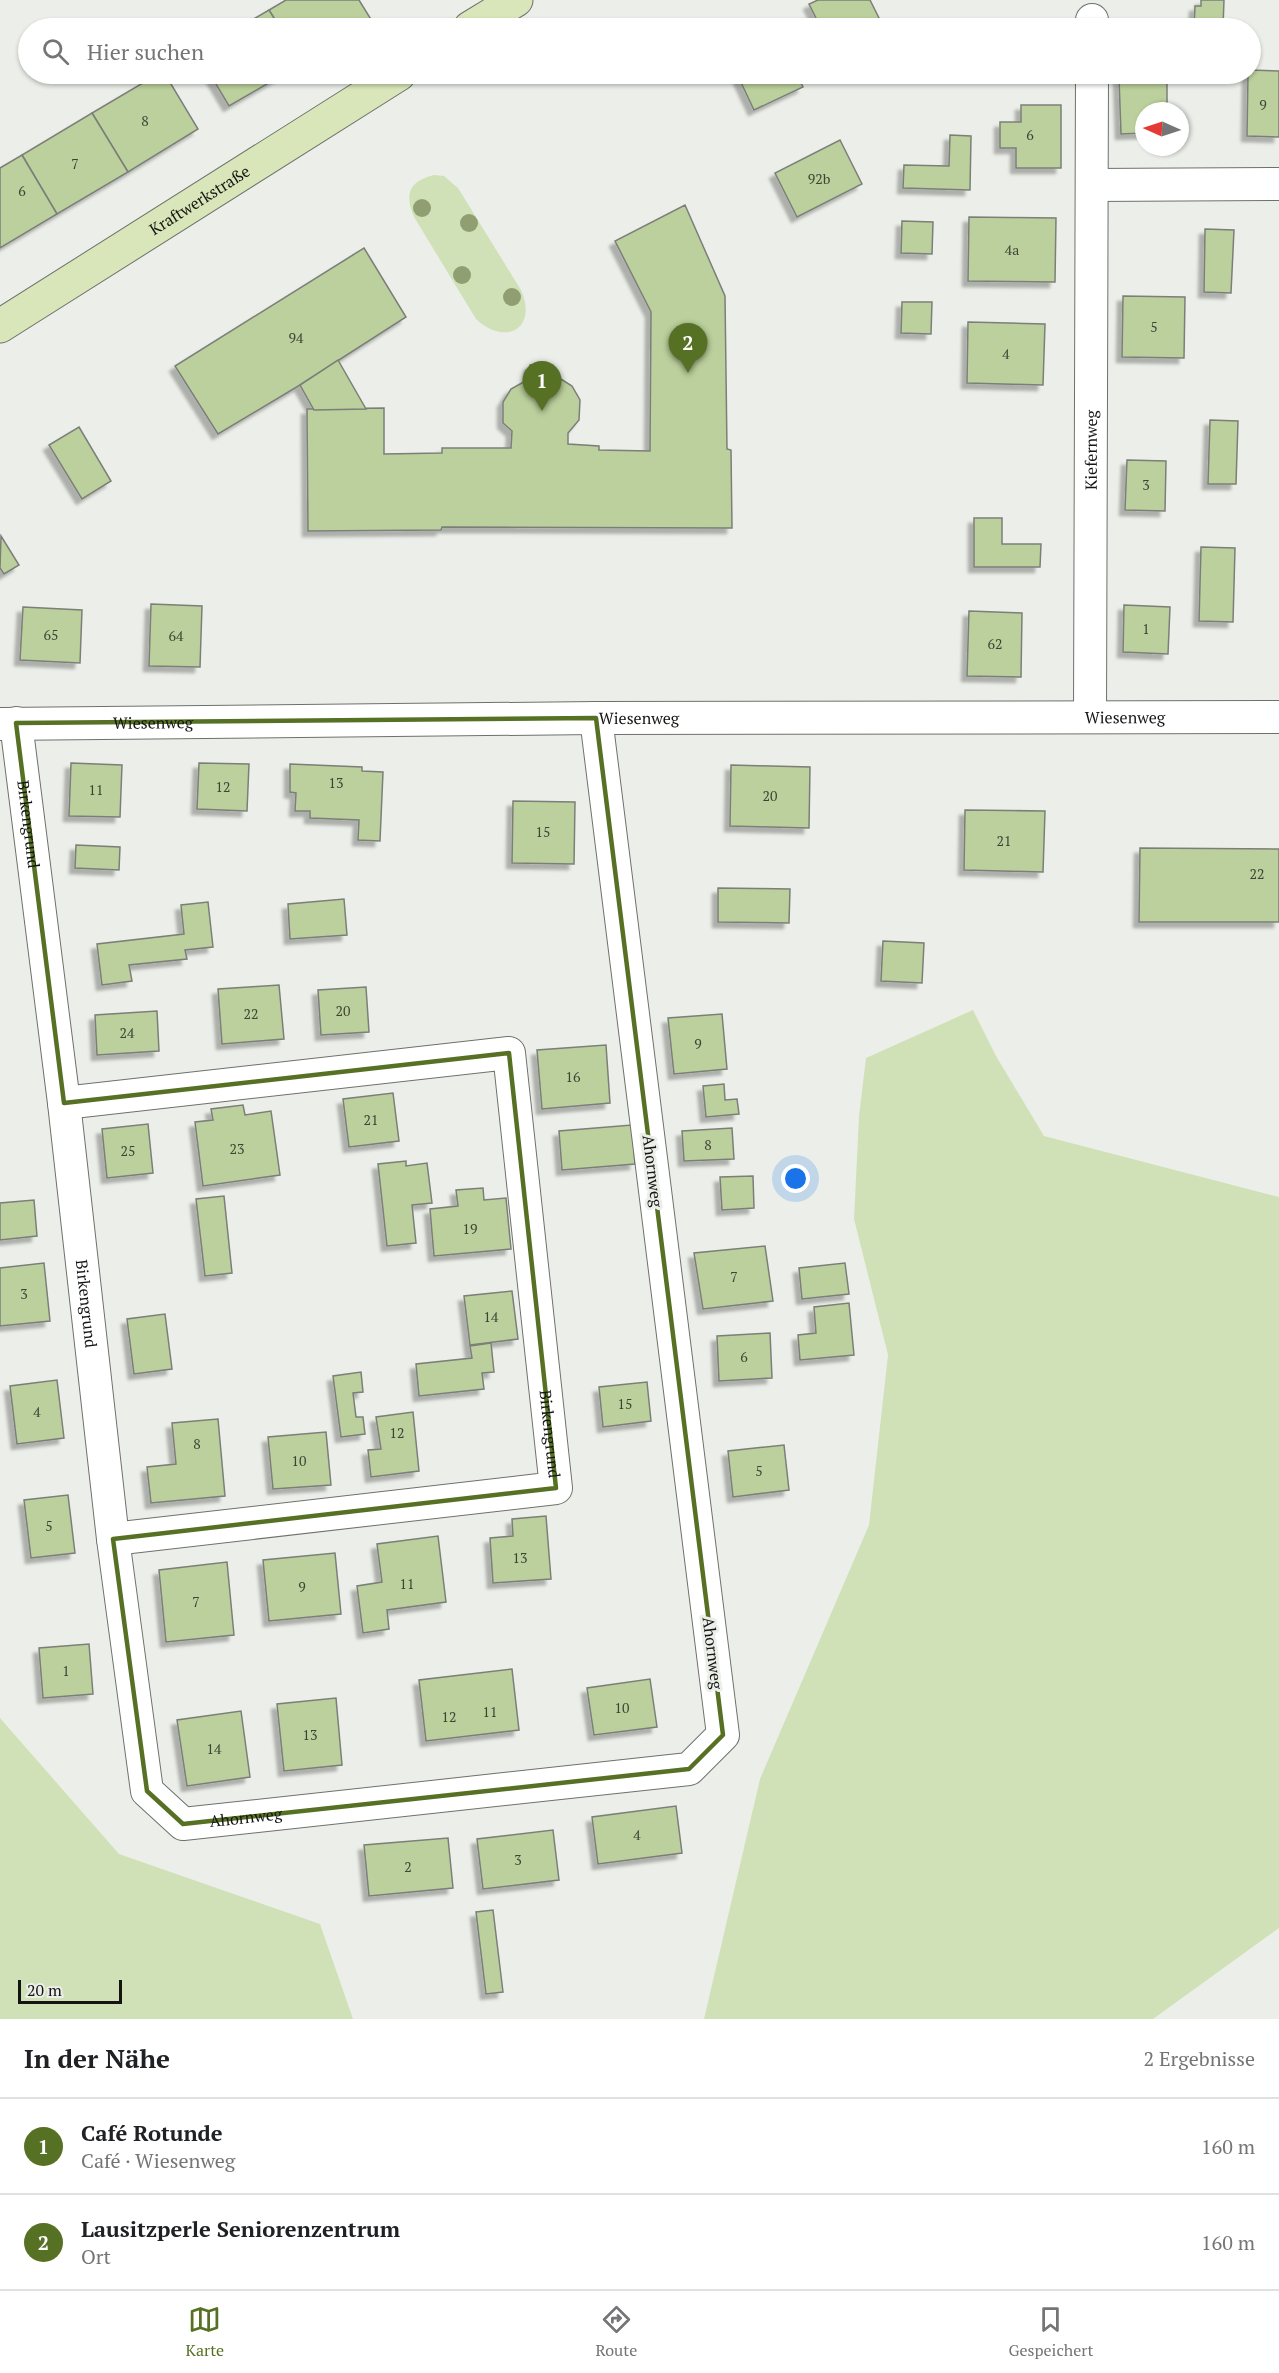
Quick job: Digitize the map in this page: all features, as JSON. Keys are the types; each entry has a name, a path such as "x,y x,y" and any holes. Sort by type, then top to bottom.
{"main road":[{"path":"487,18 516,0"},
{"name":"Kraftwerkstraße","path":"0,326 383,84"}],"street":[{"name":"Kiefernweg","path":"1090,716 1092,84"},
{"path":"1092,185 1279,184"},
{"name":"Wiesenweg","path":"8,724 596,718 1279,717"},
{"name":"Ahornweg","path":"113,1539 147,1791 183,1824 689,1769 723,1735 596,718"},
{"name":"Birkengrund","path":"8,724 64,1103 113,1539 556,1488 509,1053 64,1103"}],"highlighted area":[{"path":"596,718 723,1735 689,1769 183,1824 147,1791 113,1539 556,1488 509,1053 64,1103 16,723"}],"green space":[{"path":"434,175 444,176 458,188 521,290 525,303 525,314 522,323 516,329 498,332 476,319 414,217 409,202 411,190 419,181"},
{"path":"973,1010 996,1056 1044,1136 1279,1197 1279,1928 1153,2019 704,2019 760,1779 869,1525 888,1355 854,1219 859,1116 866,1058"},
{"path":"0,1718 119,1854 320,1924 353,2019 0,2019"}],"building":[{"path":"286,0 359,0 370,18 274,18 269,10"},
{"path":"818,0 870,0 879,18 816,18 809,4"},
{"path":"1201,0 1224,0 1223,18 1194,18 1195,6 1201,6"},
{"path":"269,10 274,18 255,18"},
{"path":"1261,70 1279,71 1279,137 1247,136 1248,84 1261,84"},
{"path":"141,84 171,84 198,129 128,172 92,113"},
{"path":"216,84 267,84 229,106"},
{"path":"742,84 801,84 803,87 754,110"},
{"path":"1119,84 1167,84 1167,102 1135,102 1135,133 1121,134"},
{"path":"1021,105 1061,105 1061,168 1016,168 1016,148 1000,148 1000,122 1021,122"},
{"path":"92,113 128,172 57,214 22,155"},
{"path":"950,135 971,136 970,190 903,188 904,165 949,166"},
{"path":"840,140 862,184 797,217 775,173"},
{"path":"22,155 57,214 0,248 0,168"},
{"path":"685,205 725,296 727,449 731,450 732,528 442,527 441,530 308,531 307,409 384,408 384,454 442,453 442,448 511,448 512,431 503,423 503,402 511,389 529,379 530,365 551,366 552,379 561,379 572,386 580,400 579,420 568,433 568,444 599,446 599,450 650,451 651,312 615,241"},
{"path":"969,217 1056,218 1055,282 968,281"},
{"path":"902,221 933,222 932,254 901,253"},
{"path":"1205,229 1234,230 1231,293 1204,292"},
{"path":"364,248 406,317 218,434 175,366"},
{"path":"1123,296 1185,297 1184,358 1122,357"},
{"path":"902,302 932,302 931,334 901,333"},
{"path":"968,322 1045,324 1043,385 967,383"},
{"path":"338,360 366,409 314,410 300,385"},
{"path":"1210,420 1238,421 1236,484 1208,484"},
{"path":"79,427 111,481 82,499 49,445"},
{"path":"1127,460 1166,461 1165,511 1125,510"},
{"path":"974,518 1002,518 1002,544 1041,544 1040,567 974,567"},
{"path":"1,536 19,565 4,574 0,568"},
{"path":"1201,547 1235,548 1233,622 1199,621"},
{"path":"151,604 202,606 200,667 149,666"},
{"path":"1124,605 1170,607 1168,654 1123,652"},
{"path":"23,607 82,610 80,663 20,660"},
{"path":"969,611 1022,613 1021,677 967,676"},
{"path":"71,763 122,765 120,817 69,816"},
{"path":"199,763 249,764 247,811 197,809"},
{"path":"290,764 362,767 362,771 383,772 380,841 358,840 359,820 310,818 310,811 295,811 296,793 290,792"},
{"path":"731,765 810,767 809,828 730,826"},
{"path":"513,801 575,802 574,864 512,863"},
{"path":"965,810 1045,811 1043,872 964,870"},
{"path":"76,845 120,847 119,870 75,868"},
{"path":"1140,848 1279,849 1279,922 1139,922"},
{"path":"718,888 790,889 789,923 718,922"},
{"path":"344,899 347,935 290,939 288,904"},
{"path":"208,902 213,947 185,950 187,959 129,965 132,981 102,985 97,944 184,934 181,905"},
{"path":"883,941 924,943 922,983 881,981"},
{"path":"279,985 284,1039 222,1044 218,989"},
{"path":"366,987 369,1032 321,1035 318,990"},
{"path":"157,1011 159,1051 97,1055 95,1015"},
{"path":"722,1014 727,1069 674,1074 668,1018"},
{"path":"606,1045 610,1103 542,1109 537,1050"},
{"path":"724,1084 725,1100 737,1099 739,1114 706,1117 703,1086"},
{"path":"393,1093 399,1141 349,1147 343,1099"},
{"path":"243,1105 245,1115 271,1111 280,1175 203,1186 195,1122 213,1120 211,1109"},
{"path":"148,1124 153,1173 107,1178 102,1129"},
{"path":"632,1125 635,1164 562,1170 559,1131"},
{"path":"732,1128 734,1159 684,1161 682,1131"},
{"path":"406,1161 406,1166 427,1163 432,1203 412,1205 416,1243 387,1246 378,1164"},
{"path":"753,1176 754,1208 722,1210 720,1177"},
{"path":"483,1188 484,1200 506,1198 511,1249 434,1256 430,1209 458,1206 456,1190"},
{"path":"224,1196 232,1273 205,1276 196,1199"},
{"path":"34,1200 37,1236 0,1240 0,1203"},
{"path":"765,1246 773,1301 703,1309 694,1253"},
{"path":"44,1263 50,1321 0,1326 0,1268"},
{"path":"845,1263 849,1294 802,1299 799,1268"},
{"path":"512,1291 518,1339 470,1345 464,1296"},
{"path":"849,1303 854,1355 800,1360 798,1335 816,1333 814,1307"},
{"path":"165,1314 172,1369 134,1374 127,1319"},
{"path":"770,1333 772,1378 719,1381 717,1336"},
{"path":"491,1343 494,1372 482,1373 484,1389 419,1396 416,1364 472,1358 470,1346"},
{"path":"361,1372 363,1392 353,1393 356,1417 363,1417 365,1434 341,1437 333,1376"},
{"path":"57,1380 64,1438 17,1444 10,1386"},
{"path":"647,1382 651,1421 603,1427 599,1387"},
{"path":"413,1412 419,1471 371,1477 368,1450 381,1449 376,1417"},
{"path":"218,1419 225,1496 151,1503 147,1467 176,1464 172,1423"},
{"path":"326,1432 331,1485 273,1489 268,1437"},
{"path":"784,1445 789,1490 733,1497 728,1451"},
{"path":"68,1495 75,1553 31,1558 24,1500"},
{"path":"546,1516 551,1579 493,1583 490,1538 513,1536 512,1519"},
{"path":"438,1536 446,1602 387,1610 389,1629 363,1633 357,1586 382,1582 377,1544"},
{"path":"335,1553 341,1614 269,1621 263,1560"},
{"path":"227,1562 234,1635 166,1642 159,1570"},
{"path":"89,1644 93,1694 43,1698 39,1648"},
{"path":"512,1669 519,1730 426,1741 419,1680"},
{"path":"650,1679 657,1727 594,1735 587,1688"},
{"path":"336,1698 342,1765 284,1771 277,1704"},
{"path":"241,1711 250,1777 187,1786 177,1720"},
{"path":"676,1806 682,1853 598,1864 592,1817"},
{"path":"553,1830 559,1880 483,1889 477,1839"},
{"path":"448,1838 453,1888 369,1896 364,1845"},
{"path":"493,1910 503,1992 486,1994 476,1912"}],"place":[{"name":"Lausitzperle Seniorenzentrum","path":"688,373"},
{"name":"Café Rotunde","path":"542,411"}]}
